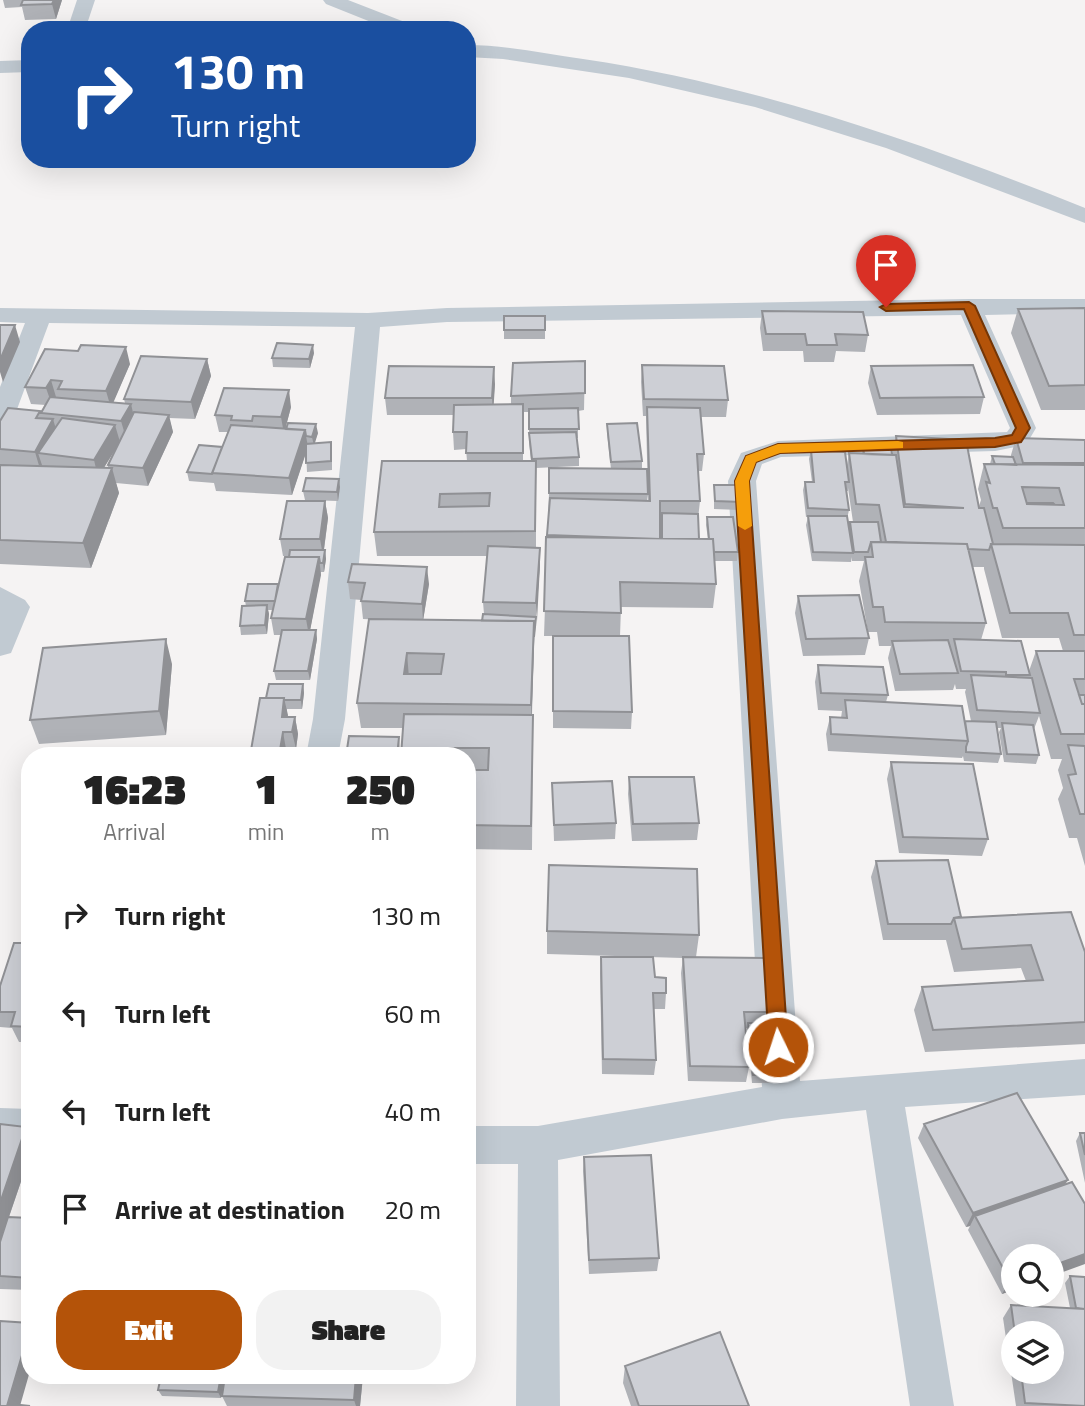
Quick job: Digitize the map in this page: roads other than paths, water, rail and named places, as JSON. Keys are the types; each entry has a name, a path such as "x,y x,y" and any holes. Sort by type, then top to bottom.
{"street":[{"path":"79,21 86,0"},
{"path":"332,0 385,21"},
{"path":"476,52 583,65 671,80 795,113 968,168 1085,216"},
{"path":"0,67 21,66"},
{"path":"782,1101 742,481 751,459 778,449 995,443 1017,439 1023,428 969,306"},
{"path":"0,315 368,320 447,315 1085,306"},
{"path":"0,420 40,316"},
{"path":"324,747 368,320"},
{"path":"0,597 15,607 0,645"},
{"path":"476,1144 538,1145 782,1101 1085,1077"},
{"path":"883,1091 932,1406"},
{"path":"0,1126 21,1127"},
{"path":"538,1145 538,1406"}]}
